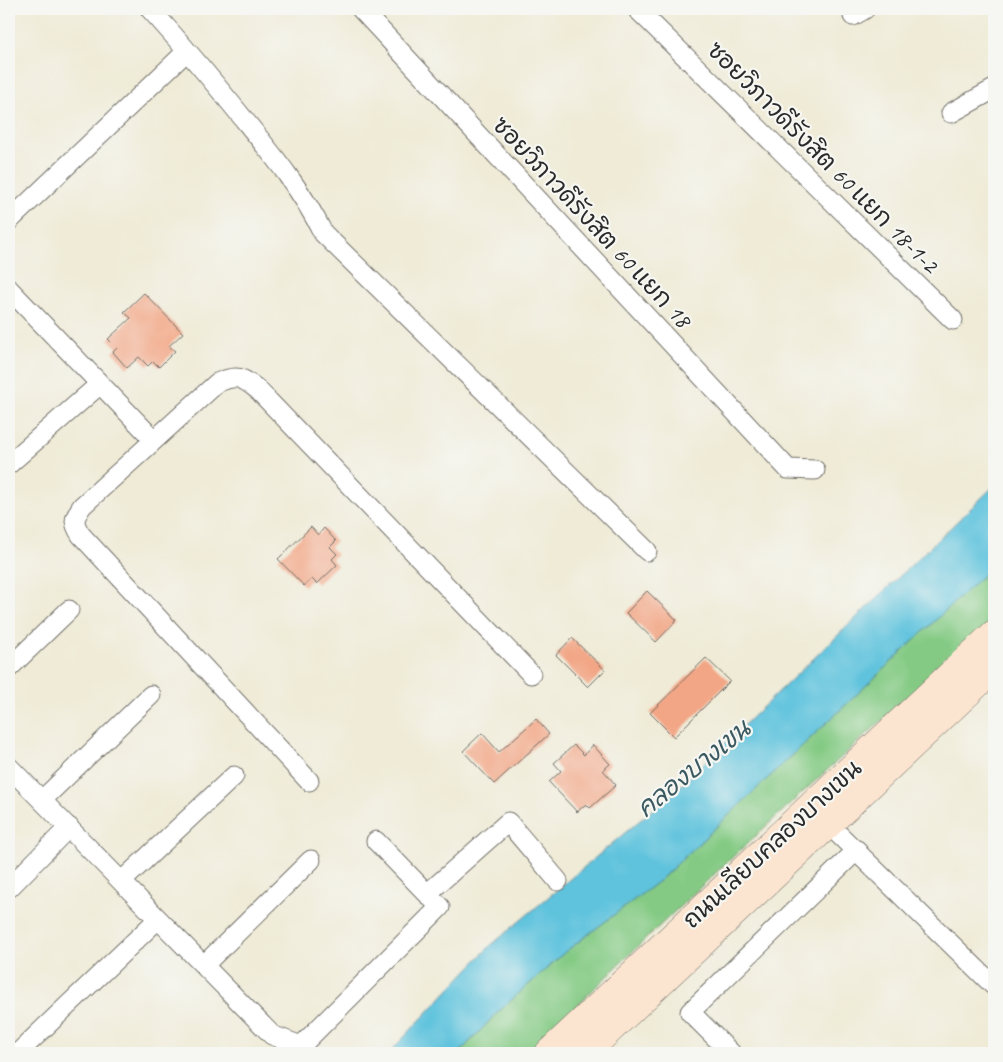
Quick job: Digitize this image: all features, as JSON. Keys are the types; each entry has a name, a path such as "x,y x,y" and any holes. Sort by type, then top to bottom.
{"main road":[{"name":"ถนนเลียบคลองบางเขน","path":"585,1053 820,815 994,634"},
{"name":"ถนนเลียบคลองบางเขน","path":"549,1053 820,815 994,668"}],"street":[{"path":"150,9 187,50 284,170 311,209 323,233 646,551"},
{"name":"ซอยวิภาวดีรังสิต 60 แยก 18","path":"361,9 788,469 815,470"},
{"name":"ซอยวิภาวดีรังสิต 60 แยก 18-1-2","path":"637,9 953,320"},
{"path":"9,221 187,50"},
{"path":"951,113 994,89"},
{"path":"9,289 154,440"},
{"path":"309,781 87,542 75,526 74,518 82,506 217,383 229,378 238,377 248,382 531,674"},
{"path":"9,464 100,384"},
{"path":"9,668 70,610"},
{"path":"42,800 151,695"},
{"path":"9,766 272,1035 301,1046 440,907 376,841"},
{"path":"122,882 234,776"},
{"path":"820,815 994,986"},
{"path":"428,893 508,822 558,881"},
{"path":"9,888 69,827"},
{"path":"731,1053 690,1012 857,850"},
{"path":"204,964 312,860"},
{"path":"18,1053 158,919"}],"green space":[{"path":"994,565 994,620 758,833 529,1053 459,1053 498,1012 565,952 660,880"}],"water":[{"path":"994,486 994,565 660,880 565,952 498,1012 459,1053 389,1053 490,946 676,790"}],"building":[{"path":"144,293 183,333 169,346 175,351 159,367 153,361 148,366 139,357 127,368 113,352 117,348 108,339 131,318 124,312"},
{"path":"311,527 318,535 324,528 336,541 330,547 337,554 332,559 337,565 317,584 312,579 304,586 278,559"},
{"path":"647,591 677,620 656,642 626,613"},
{"path":"572,638 605,670 588,687 556,655"},
{"path":"706,658 730,681 674,737 650,713"},
{"path":"536,719 549,734 494,784 463,751 482,733 499,752"},
{"path":"574,745 584,755 593,745 610,764 603,770 616,785 590,808 586,804 577,812 549,782 561,771 554,763"}],"water label":[{"name":"คลองบางเขน","path":"693,768"}]}
